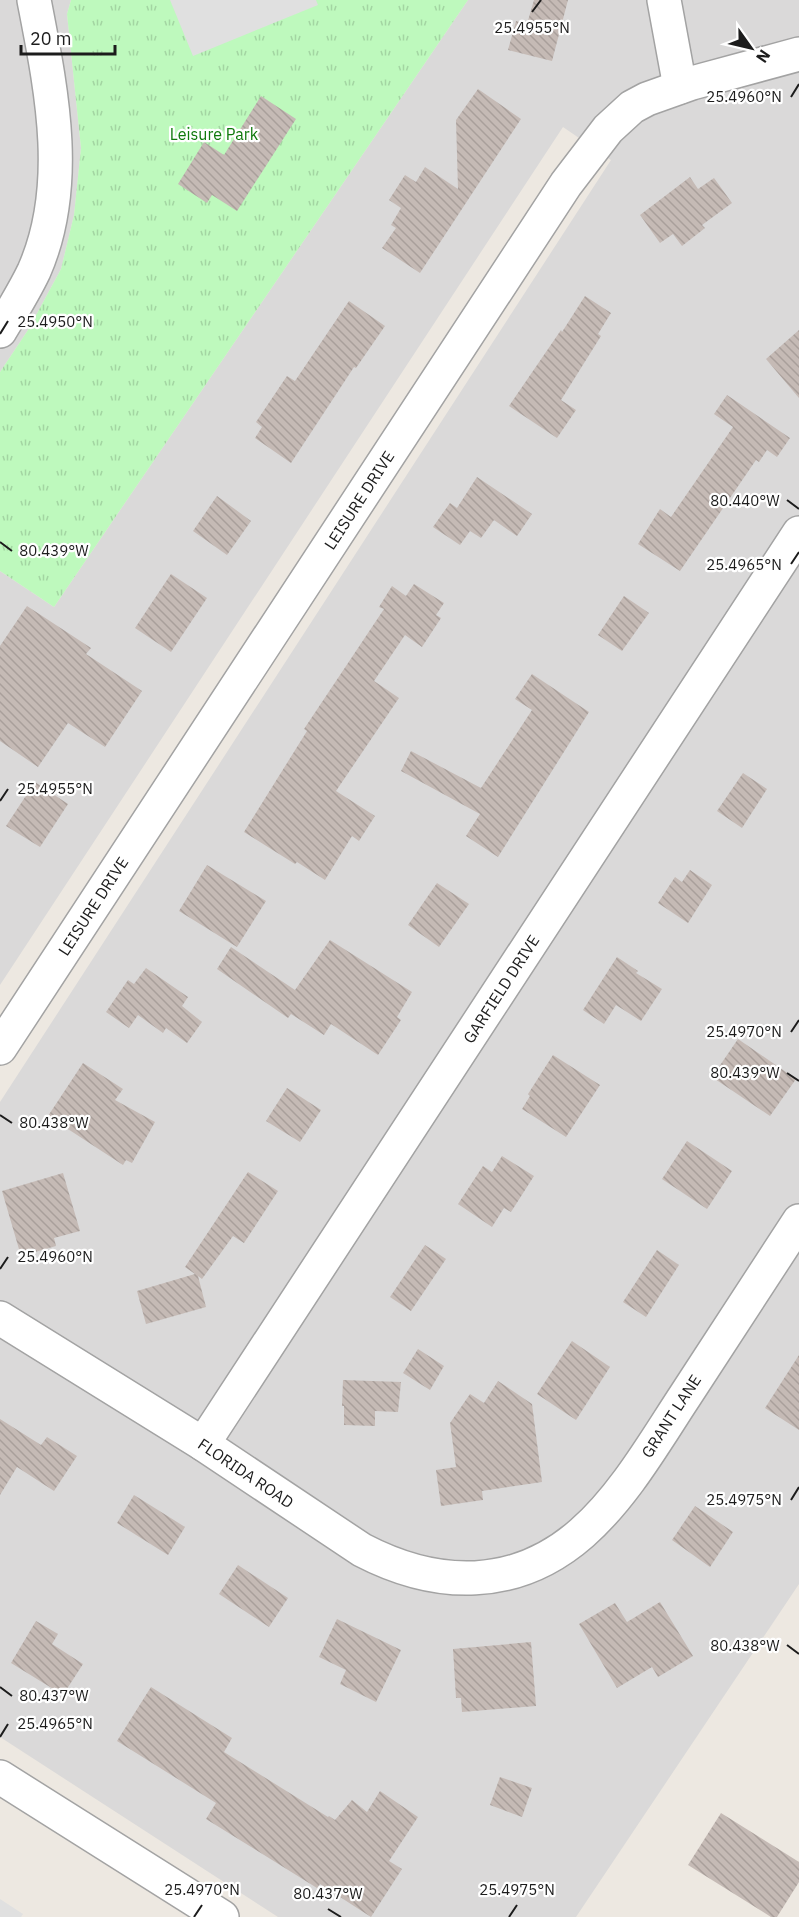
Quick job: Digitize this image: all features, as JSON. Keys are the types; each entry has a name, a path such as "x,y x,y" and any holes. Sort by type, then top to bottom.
{"street":[{"path":"0,331 34,270 54,197 56,172 53,121 47,69 34,0"},
{"path":"664,0 680,87"},
{"name":"LEISURE DRIVE","path":"0,1048 575,171 599,139 620,116 646,99 680,87 799,54"},
{"name":"GARFIELD DRIVE","path":"203,1444 799,533"},
{"name":"GRANT LANE","path":"508,1574 529,1566 566,1546 584,1532 612,1501 646,1455 799,1221"},
{"name":"FLORIDA ROAD","path":"0,1318 203,1444 342,1537 382,1560 415,1571 453,1579 491,1578 508,1574"},
{"path":"0,1777 222,1917"}],"shaded area":[{"path":"0,0 71,0 67,14 81,148 74,215 61,269 28,330 0,372"},
{"path":"170,0 316,0 318,5 193,56"},
{"path":"468,0 799,0 799,1584 576,1917 278,1917 0,1737 0,1102 611,160 563,127 0,985 0,571 54,607"},
{"path":"0,1899 23,1914 21,1917 0,1917"}],"green space":[{"name":"Leisure Park","path":"71,0 468,0 54,607 0,571 0,372 28,330 61,269 74,215 81,148 67,14"}],"building":[{"path":"534,0 568,0 552,61 508,50 516,21 527,24"},
{"path":"478,89 521,119 420,273 382,248 396,228 391,225 401,208 389,200 405,175 416,182 425,167 458,189 456,120"},
{"path":"261,96 296,119 237,211 212,195 207,203 178,184 204,142 224,155"},
{"path":"690,177 698,189 714,178 732,203 702,225 705,228 682,246 673,234 660,243 640,215"},
{"path":"585,296 611,313 598,334 601,336 561,400 576,410 557,438 509,406"},
{"path":"349,301 385,326 356,368 354,367 291,463 255,438 262,427 256,422 287,376 295,381"},
{"path":"799,330 799,398 766,359"},
{"path":"727,395 790,438 777,457 767,450 759,462 756,460 680,571 638,544 660,509 671,517 733,427 714,414"},
{"path":"477,477 532,514 517,536 494,520 481,538 470,531 460,545 433,527 450,503 457,508"},
{"path":"217,496 251,521 227,555 193,531"},
{"path":"171,574 207,598 171,652 135,628"},
{"path":"414,584 444,603 436,615 441,618 422,647 405,635 374,681 399,698 336,791 375,816 359,841 352,836 325,880 244,832 307,731 304,729 384,609 379,607 392,586 406,596"},
{"path":"624,596 649,613 622,651 598,635"},
{"path":"27,606 91,648 86,654 142,691 105,747 68,723 38,767 0,741 0,646"},
{"path":"532,674 589,712 498,857 466,836 480,814 401,771 411,751 481,788 532,710 515,699"},
{"path":"743,773 767,789 742,828 717,811"},
{"path":"35,782 68,804 40,847 6,826"},
{"path":"207,865 266,901 237,947 179,911"},
{"path":"690,870 712,885 688,923 658,903 675,877 682,882"},
{"path":"437,883 469,904 439,947 408,925"},
{"path":"330,940 412,992 397,1017 401,1020 378,1055 331,1024 324,1035 291,1014 288,1018 217,969 231,947 295,990"},
{"path":"617,957 638,971 636,973 662,989 641,1021 616,1005 604,1024 583,1010"},
{"path":"146,968 188,997 182,1006 202,1022 187,1043 166,1028 163,1033 138,1015 129,1028 106,1012 128,980 134,984"},
{"path":"738,1039 796,1079 770,1116 712,1077"},
{"path":"553,1055 600,1085 566,1137 522,1109 530,1096 528,1094"},
{"path":"83,1063 123,1089 115,1100 155,1122 132,1163 126,1160 123,1165 48,1116"},
{"path":"287,1088 321,1110 300,1142 266,1121"},
{"path":"687,1141 732,1171 707,1209 662,1179"},
{"path":"502,1156 534,1176 511,1212 504,1208 492,1227 458,1204 483,1166 492,1172"},
{"path":"248,1172 278,1191 244,1243 233,1236 202,1279 198,1276 206,1307 146,1324 137,1291 195,1274 185,1267"},
{"path":"63,1173 80,1231 54,1238 56,1246 21,1256 2,1191"},
{"path":"425,1245 446,1259 411,1311 390,1297"},
{"path":"657,1250 679,1265 646,1317 623,1302"},
{"path":"572,1341 610,1367 576,1420 537,1394"},
{"path":"418,1349 444,1366 430,1390 403,1373"},
{"path":"799,1355 799,1430 765,1408"},
{"path":"343,1380 401,1382 398,1412 375,1411 375,1426 344,1425"},
{"path":"498,1381 532,1404 542,1482 482,1491 483,1500 441,1506 436,1470 456,1467 450,1423 470,1394 484,1403"},
{"path":"0,1419 41,1445 47,1437 77,1456 54,1491 17,1467 0,1495"},
{"path":"134,1495 185,1527 168,1555 117,1523"},
{"path":"695,1506 733,1532 710,1567 672,1540"},
{"path":"238,1565 288,1598 269,1627 219,1594"},
{"path":"660,1602 693,1656 658,1677 652,1667 617,1688 579,1624 615,1603 627,1622"},
{"path":"337,1619 401,1650 376,1702 340,1684 346,1670 319,1657"},
{"path":"36,1621 58,1634 52,1644 83,1664 63,1695 11,1663"},
{"path":"531,1642 536,1706 462,1712 461,1698 456,1698 453,1649"},
{"path":"151,1687 232,1738 224,1752 328,1817 335,1820 352,1800 367,1812 380,1791 418,1817 389,1861 402,1869 371,1917 320,1884 317,1888 206,1819 216,1803 117,1741"},
{"path":"500,1777 532,1788 522,1817 490,1805"},
{"path":"721,1813 799,1862 799,1882 777,1917 771,1917 688,1865"}]}
